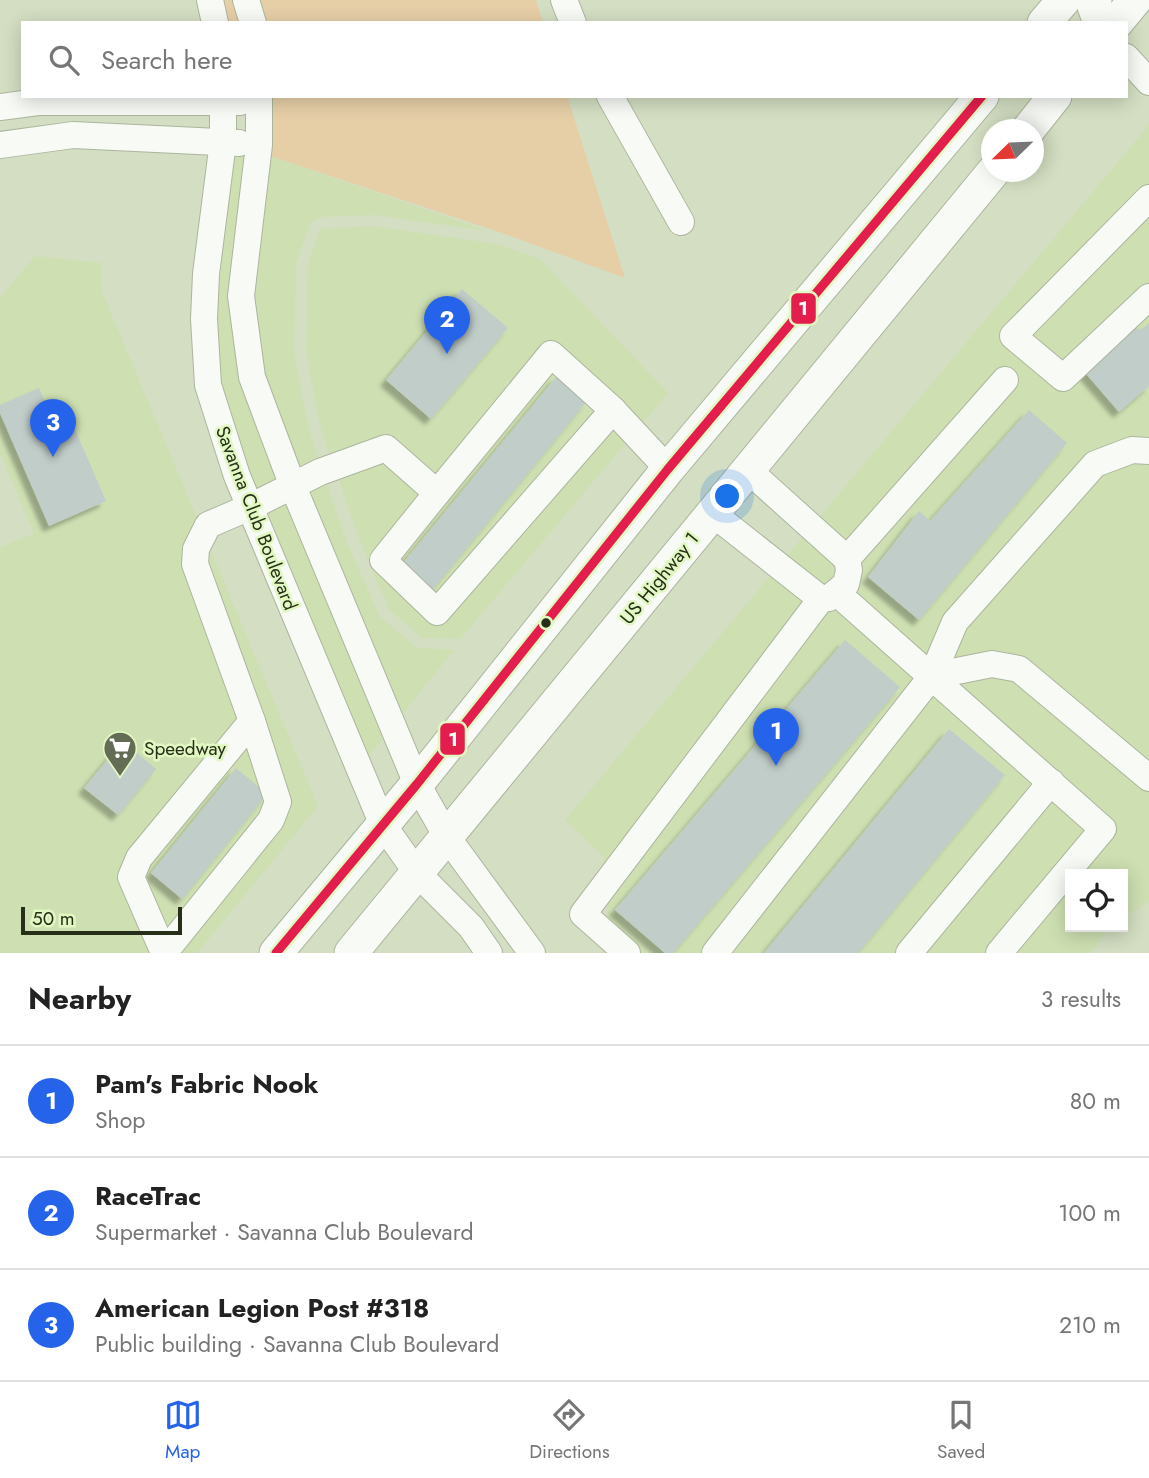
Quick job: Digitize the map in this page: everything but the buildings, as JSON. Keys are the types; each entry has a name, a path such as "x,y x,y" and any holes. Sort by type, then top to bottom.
{"main road":[{"path":"1096,0 1094,6 1099,21"},
{"path":"1118,21 1135,0"},
{"path":"276,953 383,825 668,469 980,98"},
{"name":"US Highway 1","path":"352,953 985,182"}],"street":[{"path":"210,0 215,21"},
{"path":"246,0 252,21"},
{"path":"564,0 572,21"},
{"path":"1128,59 1149,82"},
{"path":"611,98 681,222"},
{"name":"Savanna Club Boulevard","path":"223,99 223,142 206,274 204,319 208,386 250,508 383,825 417,873 471,927 489,953"},
{"path":"0,107 38,102 259,99 259,145 241,296 252,377 292,484 417,783 447,837 531,953"},
{"path":"0,145 73,135 259,145"},
{"path":"1149,198 1013,336 1063,378 1149,297"},
{"path":"613,410 437,612 383,560 551,354 613,410 668,469"},
{"path":"847,559 1005,380"},
{"path":"252,721 139,859 131,877 164,953 271,820 278,802 252,721 195,564 196,549 208,525 250,508 292,484 386,448 437,493"},
{"path":"715,953 932,676 955,622 1095,464 1132,450 1149,451"},
{"path":"627,953 583,914 829,596 846,584 849,570 847,559 748,470"},
{"path":"712,513 829,596 932,676 1103,829 999,953"},
{"path":"932,676 992,664 1019,669 1149,778"},
{"path":"908,953 1051,782"}],"shaded area":[{"path":"223,0 233,0 239,21 228,21"},
{"path":"259,0 536,0 542,21 265,21"},
{"path":"272,98 568,98 625,278 502,233 270,156"},
{"path":"1149,125 1149,902 1128,914 1128,869 1065,869 1065,932 1107,932 1090,953 610,953 604,857 565,820"},
{"path":"236,144 246,148 229,296 284,499 384,737 368,757 248,472 220,383 216,318 218,273"},
{"path":"270,156 488,231 374,215 320,217 310,223 296,263 294,351 308,428 347,543 380,617 417,648 454,650 402,714 303,479 264,374 254,295"},
{"path":"371,226 497,244 540,259 668,393 460,639 422,638 389,609 359,538 320,426 306,350 308,266 320,229"},
{"path":"35,256 101,263 102,292 318,806 197,953 0,953 0,548 34,533 0,453 0,298"}],"transit line":[{"name":"1","path":"276,953 417,784 668,469 980,98"}],"place":[{"name":"RaceTrac","path":"447,354"},
{"name":"American Legion Post #318","path":"53,457"},
{"name":"Pam's Fabric Nook","path":"776,766"},
{"name":"Speedway","path":"120,778"}]}
